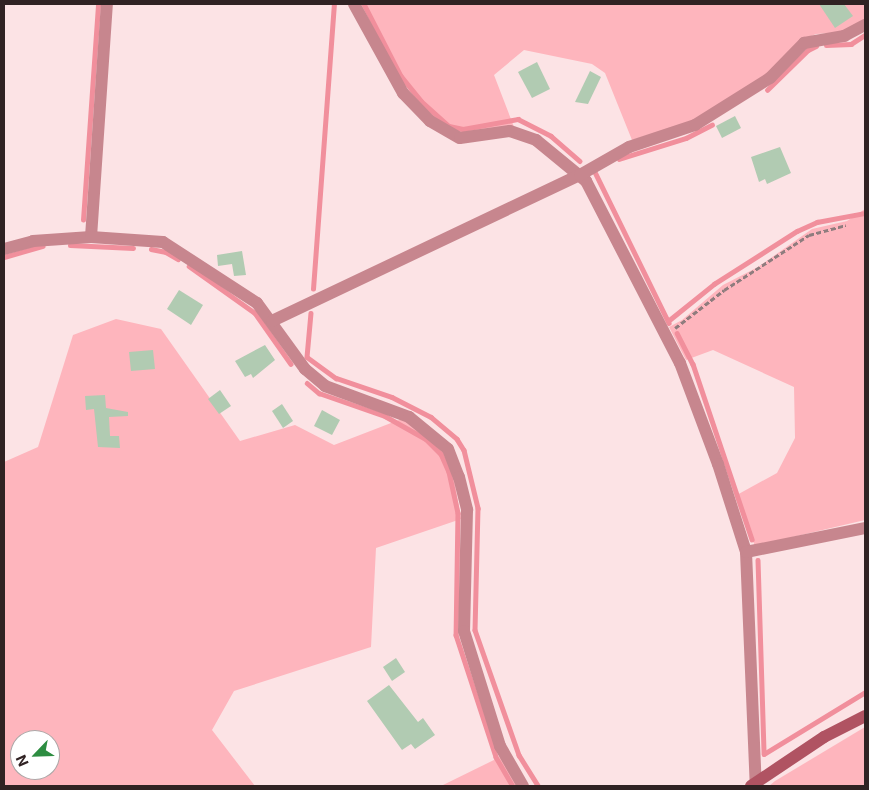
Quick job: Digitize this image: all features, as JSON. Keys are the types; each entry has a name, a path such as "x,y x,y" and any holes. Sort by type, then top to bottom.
{"street":[{"path":"91,237 107,4"},
{"path":"354,4 403,93 445,133 460,138 510,131 536,140 580,175 665,333 680,363 718,464 746,552 754,785"},
{"path":"272,321 580,175 629,147 682,132 709,118 770,78 804,43 844,36 865,25"},
{"path":"4,249 33,241 91,237 163,242 257,303 272,321 304,369 325,386 409,417 448,448 467,510 464,631 500,746 523,786"},
{"path":"746,552 865,528"},
{"path":"754,785 824,737 865,716"}],"path":[{"path":"665,333 809,235 846,226"}],"shaded area":[{"path":"361,4 865,4 865,20 845,32 816,34 800,41 767,75 700,119 632,140 605,73 592,64 524,50 494,75 514,127 466,134 448,130 421,106 400,78"},
{"path":"865,209 865,520 755,546 735,496 777,473 795,438 794,387 713,350 686,360 669,327 682,320 723,285 758,267 812,229 847,221"},
{"path":"116,319 161,329 240,441 295,425 334,445 404,418 444,452 454,478 461,519 376,548 371,647 234,691 212,730 255,786 4,786 4,462 38,447 73,335"},
{"path":"865,727 865,786 769,786 775,781"},
{"path":"500,757 517,786 441,786"}],"building":[{"path":"819,4 844,4 853,16 835,28"},
{"path":"537,62 550,89 532,98 518,72"},
{"path":"590,71 601,77 588,104 575,102"},
{"path":"735,116 741,128 722,138 716,126"},
{"path":"780,147 791,173 767,184 765,179 759,182 751,157"},
{"path":"242,251 246,275 234,276 232,264 218,266 217,255"},
{"path":"179,290 203,305 191,325 167,309"},
{"path":"265,345 275,360 253,378 251,374 245,377 235,361"},
{"path":"153,350 155,369 131,371 129,352"},
{"path":"220,390 231,406 219,414 208,399"},
{"path":"105,395 106,408 128,412 128,416 109,417 110,436 119,436 120,448 98,447 94,409 86,410 85,396"},
{"path":"282,404 293,421 283,428 272,411"},
{"path":"322,410 340,420 332,435 314,426"},
{"path":"396,658 405,672 392,681 383,667"},
{"path":"389,685 418,722 423,718 435,735 415,749 411,744 402,750 367,701"}],"waterway":[{"path":"83,220 98,4"},
{"path":"313,289 334,4"},
{"path":"364,4 401,76 421,101 449,126 463,129 518,119 551,136 580,161"},
{"path":"826,45 851,44 865,35"},
{"path":"767,90 808,50 816,46"},
{"path":"619,159 686,138 712,125"},
{"path":"595,172 669,323"},
{"path":"668,321 714,284 797,231 817,222 865,213"},
{"path":"70,245 133,248"},
{"path":"4,257 42,246"},
{"path":"151,249 166,252 178,259"},
{"path":"189,266 255,313 291,364"},
{"path":"311,313 307,357 336,378 392,397 431,417 457,439 464,450 478,508 475,630 519,755 538,786"},
{"path":"677,333 693,364 752,539"},
{"path":"307,383 319,393 385,416 426,439 441,454 449,472 458,513 456,635 496,757 513,786"},
{"path":"758,560 764,754"},
{"path":"764,754 865,692"}]}
